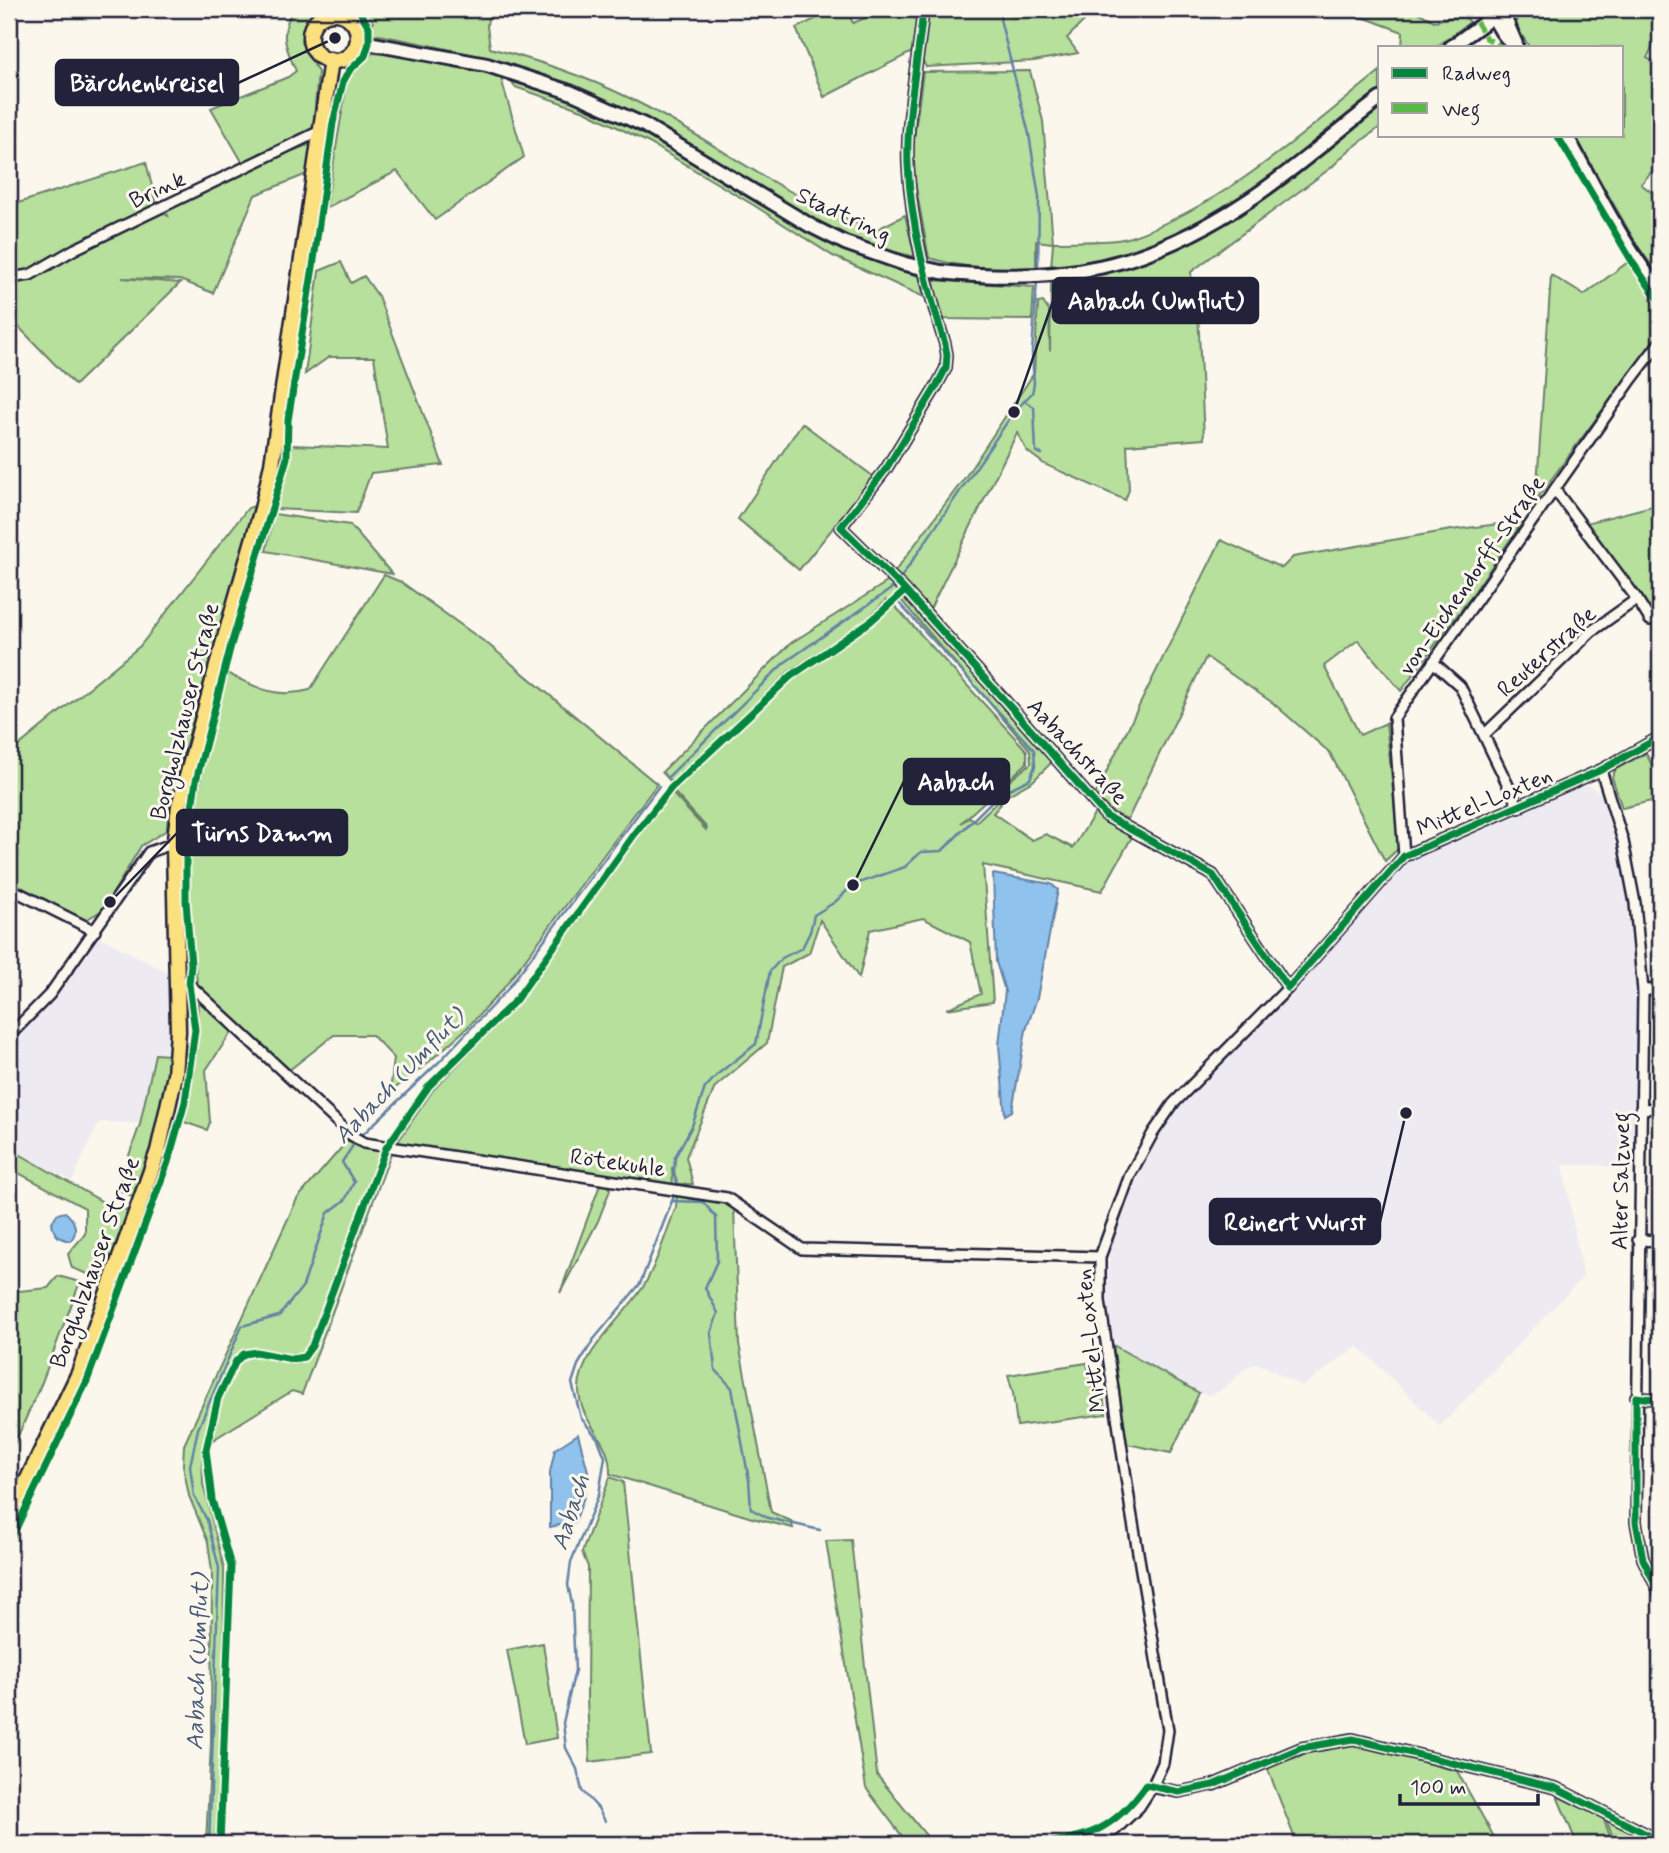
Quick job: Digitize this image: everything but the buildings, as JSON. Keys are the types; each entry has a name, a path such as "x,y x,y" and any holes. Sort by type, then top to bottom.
{"main road":[{"path":"338,12 355,26 357,41 351,54 345,58 331,60 317,54 310,33 317,20 338,12"},
{"name":"Borgholzhauser Straße","path":"9,1518 79,1373 158,1151 175,1075 178,980 174,847 179,806 262,509 272,464 331,60"}],"street":[{"name":"Aabachstraße","path":"920,9 922,20 908,163 913,211 925,274 945,344 946,368 886,469 841,527 902,587 1106,816 1213,875 1288,988"},
{"path":"1452,46 1497,11 1515,46"},
{"name":"Stadtring","path":"357,41 486,65 570,92 644,125 811,226 845,243 905,264 941,272 986,277 1061,275 1142,256 1214,222 1251,199 1378,101"},
{"name":"Brink","path":"9,278 30,275 75,249 320,131"},
{"path":"1567,136 1614,220 1660,291"},
{"name":"von-Eichendorff-Straße","path":"1404,856 1394,718 1660,342"},
{"path":"1555,490 1650,620"},
{"name":"Reuterstraße","path":"1485,734 1592,631 1637,599"},
{"path":"1433,662 1460,686 1519,808"},
{"name":"Mittel-Loxten","path":"1076,1844 1099,1838 1123,1824 1139,1807 1153,1787 1163,1763 1168,1730 1131,1511 1100,1301 1100,1257 1130,1175 1173,1104 1288,988 1404,856 1601,770 1660,737"},
{"name":"Alter Salzweg","path":"1601,770 1621,831 1635,903 1643,991 1636,1522 1643,1559 1660,1594"},
{"path":"9,1035 50,994 149,852 166,846 174,847"},
{"path":"9,888 95,931"},
{"name":"Rötekuhle","path":"178,980 189,984 351,1135 364,1143 727,1198 802,1249 1100,1257"},
{"path":"1643,991 1660,988"},
{"path":"1641,1110 1660,1108"},
{"path":"1638,1240 1660,1241"},
{"path":"1636,1397 1660,1400"},
{"path":"1153,1787 1179,1792 1213,1785 1301,1748 1353,1739 1556,1788 1660,1841"}],"shaded area":[{"path":"1587,785 1602,793 1631,907 1636,1002 1636,1170 1597,1165 1563,1165 1583,1277 1440,1426 1358,1346 1302,1386 1258,1363 1248,1366 1219,1392 1209,1395 1199,1393 1113,1345 1105,1284 1115,1227 1159,1133 1192,1093 1297,988 1391,878 1413,859"},
{"path":"98,936 170,974 167,1052 154,1053 139,1123 99,1122 72,1181 9,1148 9,1044 54,998"}],"green space":[{"path":"293,9 323,9 313,15 303,28 301,42 318,72 313,129 244,165 211,108 288,77 296,71 285,40 286,26"},
{"path":"362,9 489,9 487,26 490,48 569,72 608,88 677,123 781,186 874,231 905,215 915,257 873,246 810,219 662,129 602,98 506,64 373,34 373,22"},
{"path":"837,9 846,9 853,23 887,9 917,9 916,50 824,97 796,28"},
{"path":"924,9 1096,9 1067,38 1078,53 1034,61 926,67 921,58"},
{"path":"1341,9 1412,9 1434,21 1463,15 1470,22 1437,46 1402,46 1403,32"},
{"path":"1521,9 1660,9 1660,31 1647,58 1660,65 1660,162 1641,184 1660,199 1660,277 1637,245 1575,136 1624,136 1624,46 1528,46 1520,33 1518,14"},
{"path":"372,53 401,55 500,75 524,157 435,220 397,171 326,208 347,82"},
{"path":"1030,71 1043,121 1053,242 1120,240 1163,224 1197,207 1261,166 1378,73 1378,92 1267,178 1187,227 1144,246 1099,260 1051,268 1053,243 1036,241 1036,267 982,268 929,258 911,161 923,72"},
{"path":"510,78 601,112 673,150 826,241 862,257 919,276 924,297 833,256 649,143 585,111 515,87"},
{"path":"1378,107 1378,129 1332,167 1191,272 1192,283 1197,290 1204,439 1127,445 1129,490 1125,500 1044,464 1027,451 1017,433 930,609 1053,761 1033,781 1001,799 996,792 1031,763 1030,750 901,600 886,600 867,619 788,672 672,783 662,772 791,643 887,582 966,476 1034,373 1038,303 1043,302 1049,311 1050,351 1051,284 1144,262 1214,227 1283,184"},
{"path":"311,144 307,174 255,195 213,293 180,280 122,278 180,283 75,385 13,321 9,323 9,206 146,162 158,211 168,216 165,209"},
{"path":"341,262 351,283 364,276 378,296 443,465 371,473 356,513 276,509 293,445 388,449 374,357 329,357 305,374 319,271"},
{"path":"1628,262 1660,311 1660,332 1536,500 1551,275 1584,295"},
{"path":"933,280 1034,287 1032,320 942,319"},
{"path":"802,423 874,477 799,570 738,519"},
{"path":"1660,504 1660,612 1654,615 1582,524"},
{"path":"254,506 245,547 169,801 167,830 141,846 103,910 85,920 9,881 9,752 140,646 248,508"},
{"path":"274,514 350,525 392,574 266,551"},
{"path":"1523,521 1401,691 1358,640 1324,666 1360,735 1386,723 1399,848 1385,861 1330,753 1273,703 1206,657 1128,819 1112,813 1095,795 1221,540 1282,568 1293,557 1451,530"},
{"path":"384,575 401,582 489,645 657,784 502,990 467,1028 390,1092 394,1058 372,1035 334,1035 288,1071 197,986 188,901 195,814 227,673 277,693 310,690"},
{"path":"894,605 1027,751 1027,763 961,823 970,817 976,822 998,801 1001,804 993,813 1032,840 1046,834 1073,848 1096,811 1102,818 1133,835 1102,891 983,865 993,1002 946,1009 981,994 970,942 923,918 870,930 859,978 820,920 809,953 782,967 767,1043 715,1087 686,1157 693,1184 677,1184 672,1167 673,1185 395,1146 433,1090 518,1003 634,837 672,793 706,830 673,791 791,680 872,624"},
{"path":"1646,753 1660,782 1660,799 1622,808 1612,777 1616,769"},
{"path":"198,997 233,1030 206,1070 210,1122 207,1130 184,1122 197,1050"},
{"path":"155,1054 170,1055 164,1098 140,1190 134,1197 121,1191 120,1181 140,1124"},
{"path":"349,1139 359,1147 391,1153 302,1394 292,1391 216,1438 202,1450 203,1484 224,1568 223,1706 215,1844 206,1844 211,1743 212,1571 208,1542 189,1496 183,1465 184,1445 297,1199"},
{"path":"9,1148 103,1202 129,1211 104,1273 93,1276 72,1268 68,1254 85,1234 85,1208 9,1168"},
{"path":"601,1182 609,1185 610,1190 598,1221 560,1293"},
{"path":"677,1194 723,1201 734,1208 739,1344 771,1512 791,1521 793,1528 610,1474 606,1450 581,1403 580,1377 594,1350 648,1278 676,1207"},
{"path":"58,1276 80,1282 42,1382 9,1456 9,1285 19,1291 48,1288"},
{"path":"1113,1345 1199,1393 1171,1453 1127,1444"},
{"path":"1087,1363 1093,1391 1103,1396 1106,1414 1017,1426 1008,1375"},
{"path":"610,1477 623,1482 651,1754 590,1762 587,1699 588,1567 582,1552"},
{"path":"851,1540 877,1775 933,1844 908,1844 866,1788 826,1541"},
{"path":"543,1643 557,1738 525,1744 507,1650"},
{"path":"1354,1744 1457,1771 1498,1844 1297,1844 1267,1767 1315,1751"},
{"path":"1557,1796 1603,1818 1613,1844 1577,1844"},
{"path":"1606,1820 1655,1844 1616,1844"}],"water":[{"path":"993,874 1051,884 1058,890 1037,998 1026,1030 1012,1111 1005,1115 999,1045 1005,991 996,962"},
{"path":"65,1212 75,1225 75,1233 70,1241 55,1233 52,1222 57,1214"},
{"path":"578,1434 588,1471 584,1497 575,1522 550,1527 550,1472 555,1449"}],"waterway":[{"name":"Aabach (Umflut)","path":"1001,9 1000,19 1029,134 1039,197 1038,271"},
{"name":"Aabach (Umflut)","path":"668,777 784,663 891,589 902,576 1014,412 1032,393 1037,281"},
{"path":"1024,401 1034,407 1036,452 1042,454"},
{"name":"Aabach","path":"677,1184 674,1172 675,1157 692,1126 705,1088 719,1073 756,1044 770,971 782,958 802,948 814,915 835,902 853,885 905,867 921,852 942,851 999,794 1030,779 1035,766 1034,750 897,601"},
{"name":"Aabach (Umflut)","path":"361,1136 439,1062 506,991 659,786"},
{"path":"182,854 182,878"},
{"path":"182,910 186,970"},
{"name":"Aabach (Umflut)","path":"209,1844 219,1568 207,1520 194,1496 190,1466 198,1429 242,1326 279,1316 303,1286 328,1213 345,1200 354,1182 342,1162 356,1141"},
{"name":"Aabach","path":"605,1821 598,1808 582,1791 577,1769 566,1748 563,1723 575,1670 572,1604 568,1585 571,1562 599,1494 605,1457 598,1439 581,1418 572,1383 578,1365 594,1339 640,1284 674,1196"},
{"path":"672,1201 703,1202 716,1217 717,1261 705,1288 718,1313 711,1333 715,1369 732,1388 749,1480 751,1509 768,1518 820,1530"}],"marked path":[{"path":"1469,9 1486,38 1500,46"}],"cycle path":[{"path":"9,1543 87,1381 168,1162 185,1102 195,1030 189,984 191,965 186,901 186,848 196,781 231,645 287,458 288,420 333,123 343,82 349,71 365,56 369,43 369,27 358,9"},
{"path":"920,9 922,20 910,110 908,165 916,233 945,344 946,368 886,469 841,527 902,587 1106,816 1213,875 1288,988 1404,856 1601,770 1660,737"},
{"path":"1558,136 1633,263 1660,302"},
{"path":"220,1844 231,1566 212,1500 206,1450 218,1398 236,1361 244,1354 256,1352 292,1359 304,1357 312,1346 386,1148 429,1086 515,1001 671,788 791,676 871,621 905,591"},
{"path":"1660,1400 1636,1397 1636,1522 1643,1559 1660,1594"},
{"path":"1039,1844 1073,1838 1100,1828 1123,1812 1146,1785 1179,1792 1213,1785 1301,1748 1353,1739 1556,1788 1660,1841"}],"place":[{"name":"Bärchenkreisel","path":"335,38"},
{"name":"Aabach (Umflut)","path":"1014,412"},
{"name":"Aabach","path":"853,885"},
{"name":"Türns Damm","path":"110,902"},
{"name":"Reinert Wurst","path":"1406,1113"}]}
